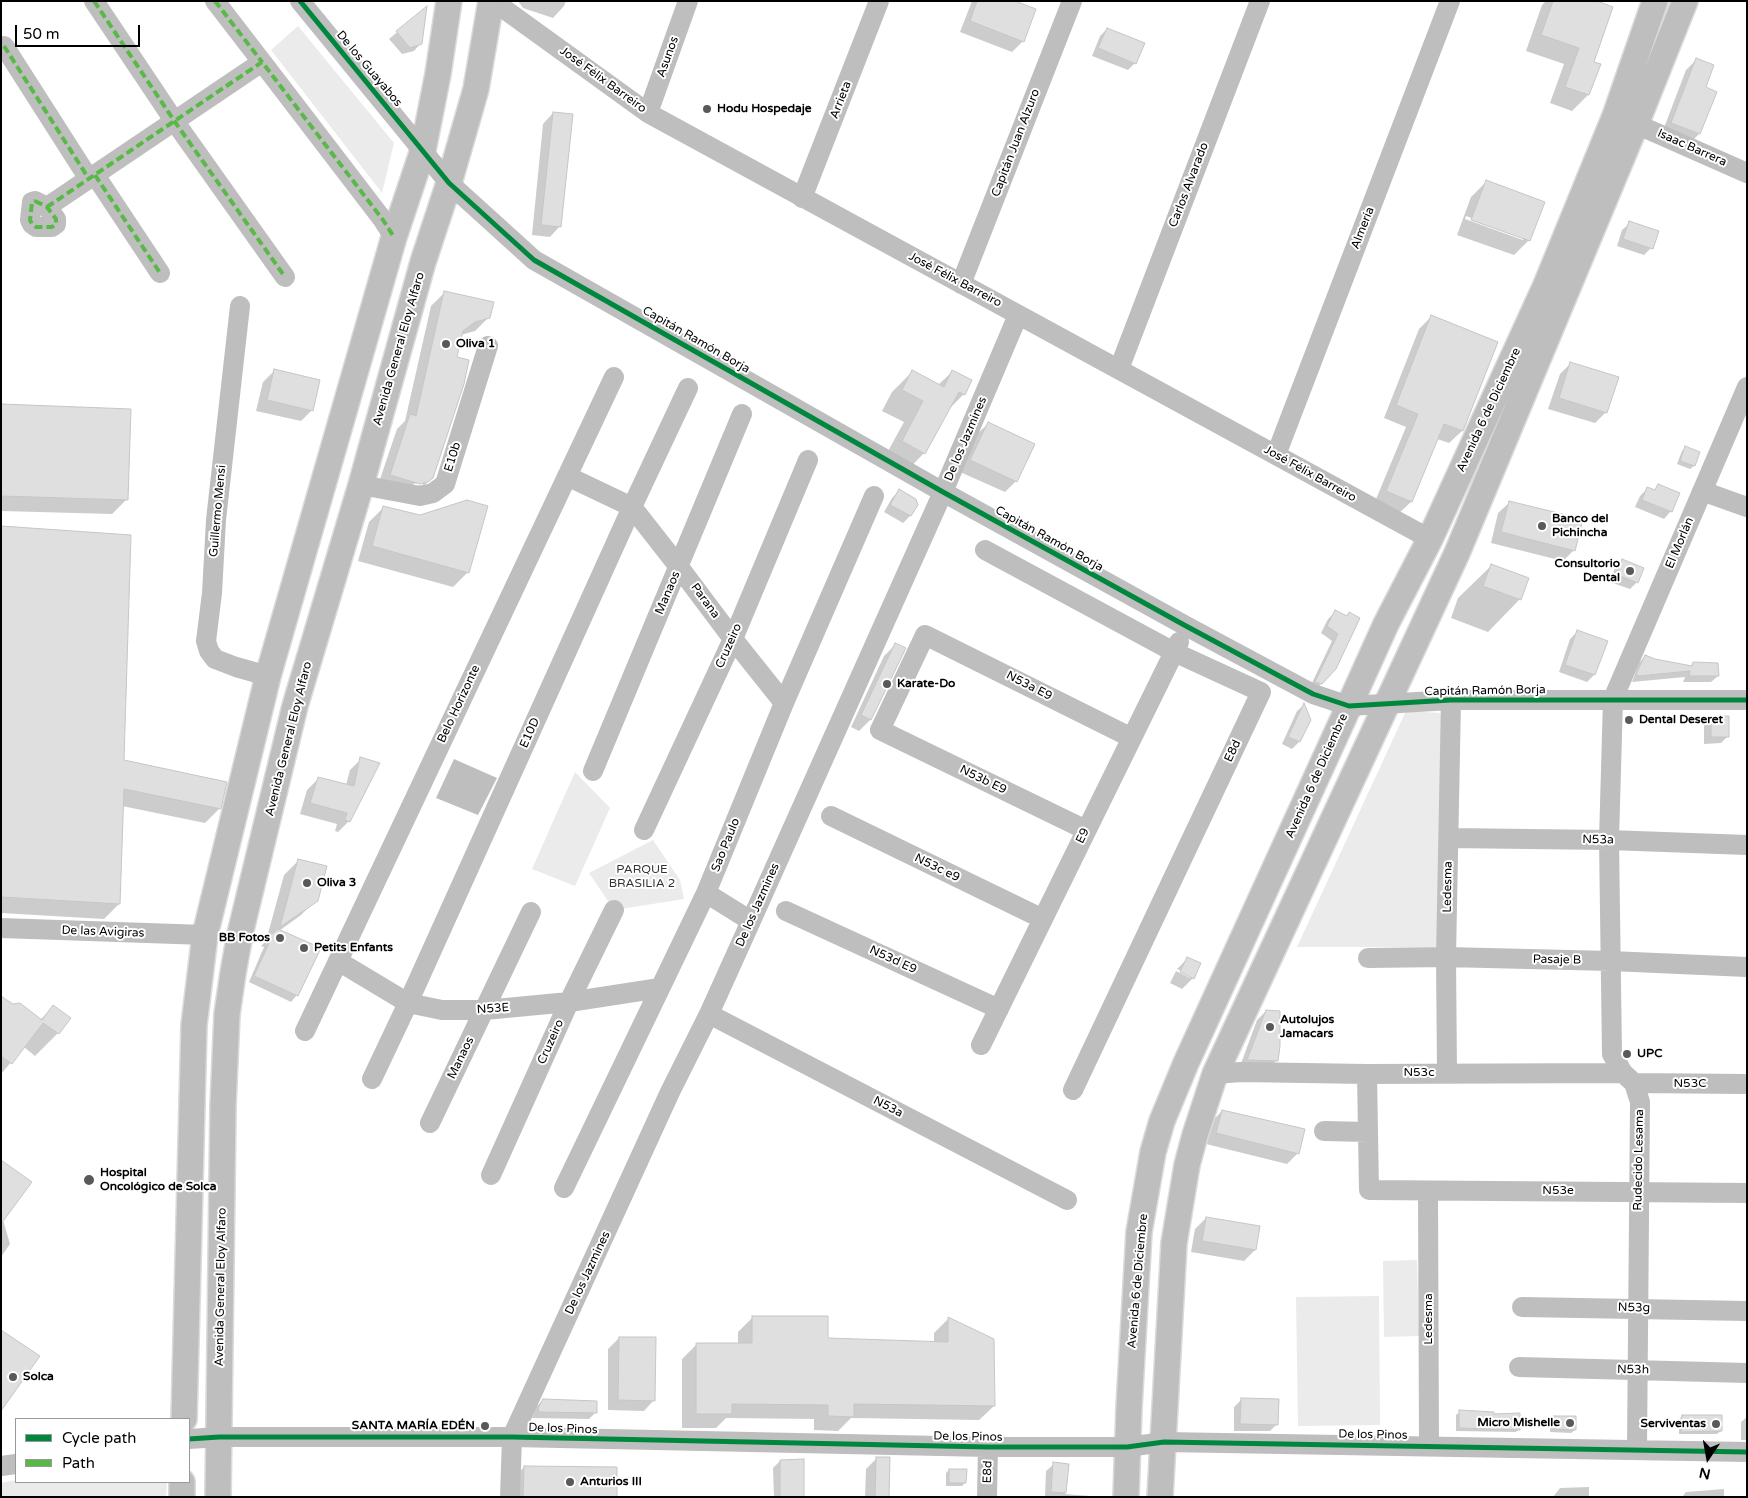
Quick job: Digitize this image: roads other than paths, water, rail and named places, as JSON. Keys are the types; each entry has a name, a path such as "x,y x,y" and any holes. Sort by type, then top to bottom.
{"main road":[{"path":"184,1418 194,1026 205,935 268,676 394,237 423,150 450,1"},
{"name":"Avenida General Eloy Alfaro","path":"218,1497 223,1106 227,1014 240,934 295,706 361,485 423,262 449,183 476,89 492,1"},
{"name":"Avenida 6 de Diciembre","path":"1126,1497 1139,1232 1153,1152 1162,1121 1186,1063 1348,706 1386,624 1430,539 1546,285 1615,116 1655,1"},
{"name":"Avenida 6 de Diciembre","path":"1160,1497 1174,1243 1194,1135 1215,1074 1457,553 1636,124 1685,1"},
{"path":"182,1483 182,1497"}],"street":[{"path":"94,1 174,122 285,277"},
{"path":"215,1 383,220 394,237"},
{"name":"De los Guayabos","path":"300,1 423,150"},
{"name":"José Félix Barreiro","path":"492,1 648,113 1430,539"},
{"name":"Asunos","path":"648,113 688,1"},
{"name":"Arrieta","path":"802,198 879,1"},
{"name":"Capitán Juan Alzuro","path":"961,284 1072,1"},
{"name":"Carlos Alvarado","path":"1119,369 1260,1"},
{"name":"Almería","path":"1276,455 1450,1"},
{"path":"4,46 92,177 160,273"},
{"path":"47,207 262,62"},
{"name":"Isaac Barrera","path":"1636,124 1747,172"},
{"name":"Capitán Ramón Borja","path":"423,150 449,183 534,260 943,492 1313,694 1348,706 1451,700 1747,700"},
{"name":"Guillermo Mensi","path":"240,306 216,520 212,592 206,641 215,659 268,676"},
{"name":"De los Jazmines","path":"510,1497 512,1437 670,1092 751,921 943,492 1018,314"},
{"name":"E10b","path":"361,485 420,496 433,493 445,484 488,346"},
{"name":"Belo Horizonte","path":"305,1031 614,377"},
{"name":"El Morlán","path":"1613,699 1747,387"},
{"name":"E10D","path":"372,1079 688,388"},
{"name":"Manaos","path":"593,771 742,414"},
{"name":"Cruzeiro","path":"644,830 733,639 808,460"},
{"name":"Parana","path":"567,476 632,508 679,566 784,704"},
{"path":"1702,491 1747,508"},
{"name":"Sao Paulo","path":"564,1188 706,893 784,704 874,496"},
{"name":"E8d","path":"985,550 1174,652 1261,692 1073,1090"},
{"name":"E9","path":"980,1046 1186,626"},
{"name":"N53a E9","path":"880,730 925,635 1132,738"},
{"name":"Rudecido Lesama","path":"1613,699 1609,840 1612,1054 1628,1078 1640,1102 1637,1449"},
{"name":"Ledesma","path":"1447,1073 1446,957 1451,700"},
{"name":"N53b E9","path":"880,730 1086,830"},
{"name":"N53c e9","path":"831,816 1043,919"},
{"name":"N53a","path":"1449,838 1609,840 1747,845"},
{"path":"706,893 751,921"},
{"name":"Cruzeiro","path":"491,1175 569,1002 614,910"},
{"name":"N53d E9","path":"786,910 999,1009"},
{"name":"Manaos","path":"430,1122 532,912"},
{"name":"De las Avigiras","path":"1,928 205,935"},
{"name":"Pasaje B","path":"1368,958 1446,957 1747,967"},
{"name":"N53E","path":"338,961 408,1003 442,1010 485,1010 569,1002 660,988"},
{"name":"N53a","path":"708,1014 1067,1200"},
{"name":"N53c","path":"1215,1074 1241,1072 1447,1073 1628,1078"},
{"path":"1324,1131 1368,1132 1367,1074"},
{"name":"N53C","path":"1628,1078 1747,1084"},
{"name":"N53e","path":"1368,1132 1369,1190 1747,1193"},
{"name":"Ledesma","path":"1428,1191 1429,1446"},
{"name":"N53g","path":"1522,1306 1747,1311"},
{"name":"N53h","path":"1519,1367 1747,1373"},
{"name":"De los Pinos","path":"190,1439 219,1437 512,1437 988,1447 1127,1447 1164,1442 1747,1452"},
{"name":"E8d","path":"987,1497 988,1447"},
{"path":"1,1466 15,1464"}],"place":[{"name":"Hodu Hospedaje","path":"707,109"},
{"name":"Oliva 1","path":"446,344"},
{"name":"Banco del Pichincha","path":"1542,526"},
{"name":"Consultorio Dental","path":"1630,571"},
{"name":"Karate-Do","path":"887,684"},
{"name":"Dental Deseret","path":"1629,720"},
{"name":"Oliva 3","path":"307,883"},
{"name":"BB Fotos","path":"280,938"},
{"name":"Petits Enfants","path":"304,948"},
{"name":"Autolujos Jamacars","path":"1270,1027"},
{"name":"UPC","path":"1627,1054"},
{"name":"Hospital Oncológico de Solca","path":"89,1180"},
{"name":"Solca","path":"13,1377"},
{"name":"Micro Mishelle","path":"1570,1423"},
{"name":"Serviventas","path":"1716,1424"},
{"name":"SANTA MARÍA EDÉN","path":"485,1426"},
{"name":"Anturios III","path":"570,1482"}],"park label":[{"name":"PARQUE BRASILIA 2","path":"642,877"}]}
